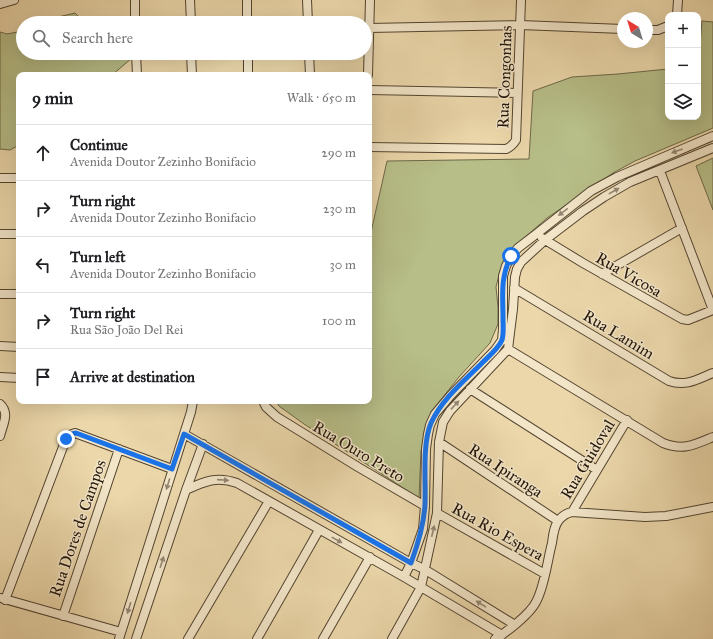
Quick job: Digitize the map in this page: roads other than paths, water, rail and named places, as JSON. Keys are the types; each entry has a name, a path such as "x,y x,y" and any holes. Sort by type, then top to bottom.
{"street":[{"path":"0,4 14,0"},
{"path":"190,0 191,16"},
{"path":"246,0 247,16"},
{"path":"307,0 308,16"},
{"path":"369,16 370,0"},
{"name":"Rua Congonhas","path":"372,147 510,148 516,140 522,0"},
{"path":"677,12 678,0"},
{"path":"135,1 135,16"},
{"path":"372,28 520,25 617,29"},
{"path":"653,30 665,27"},
{"path":"136,60 137,72"},
{"path":"191,60 192,72"},
{"path":"248,60 248,72"},
{"path":"309,60 310,72"},
{"path":"368,60 368,72"},
{"path":"372,90 518,93"},
{"path":"404,577 411,563 423,529 426,449 430,425 435,414 451,394 495,350 502,340 503,276 511,256 518,248 591,191 617,177 713,136"},
{"path":"392,639 421,587 437,513 439,442 443,422 450,411 508,349 515,277 521,262 545,240 604,196 630,182 713,148"},
{"path":"660,170 713,310"},
{"path":"0,178 16,178"},
{"path":"602,274 682,228"},
{"path":"0,234 16,234"},
{"name":"Rua Vicosa","path":"535,235 682,320 688,320 713,310"},
{"name":"Rua Lamim","path":"514,288 669,381 677,384 683,384 713,372"},
{"path":"0,294 16,294"},
{"path":"0,346 16,347"},
{"path":"508,349 663,443 673,447 684,448 698,444 713,437"},
{"path":"0,377 16,378"},
{"path":"470,389 597,470"},
{"path":"0,404 5,410 6,415 0,436"},
{"path":"172,469 76,433 72,434 66,439 2,599 63,616 120,636 192,404"},
{"name":"Rua Ouro Preto","path":"264,404 277,417 425,506"},
{"name":"Rua Guidoval","path":"572,512 627,420"},
{"path":"184,434 424,569 514,624"},
{"name":"Rua Ipiranga","path":"439,442 558,521"},
{"path":"136,639 203,444"},
{"name":"Rua Dores de Campos","path":"63,616 119,449"},
{"path":"186,490 203,482 226,479 237,483 421,587 498,637 536,603 540,594 555,528 558,521 566,513 572,512 645,517 666,516 713,507"},
{"path":"188,639 269,502"},
{"name":"Rua Rio Espera","path":"437,513 545,574"},
{"path":"257,639 319,530"},
{"path":"323,639 370,557"}]}
